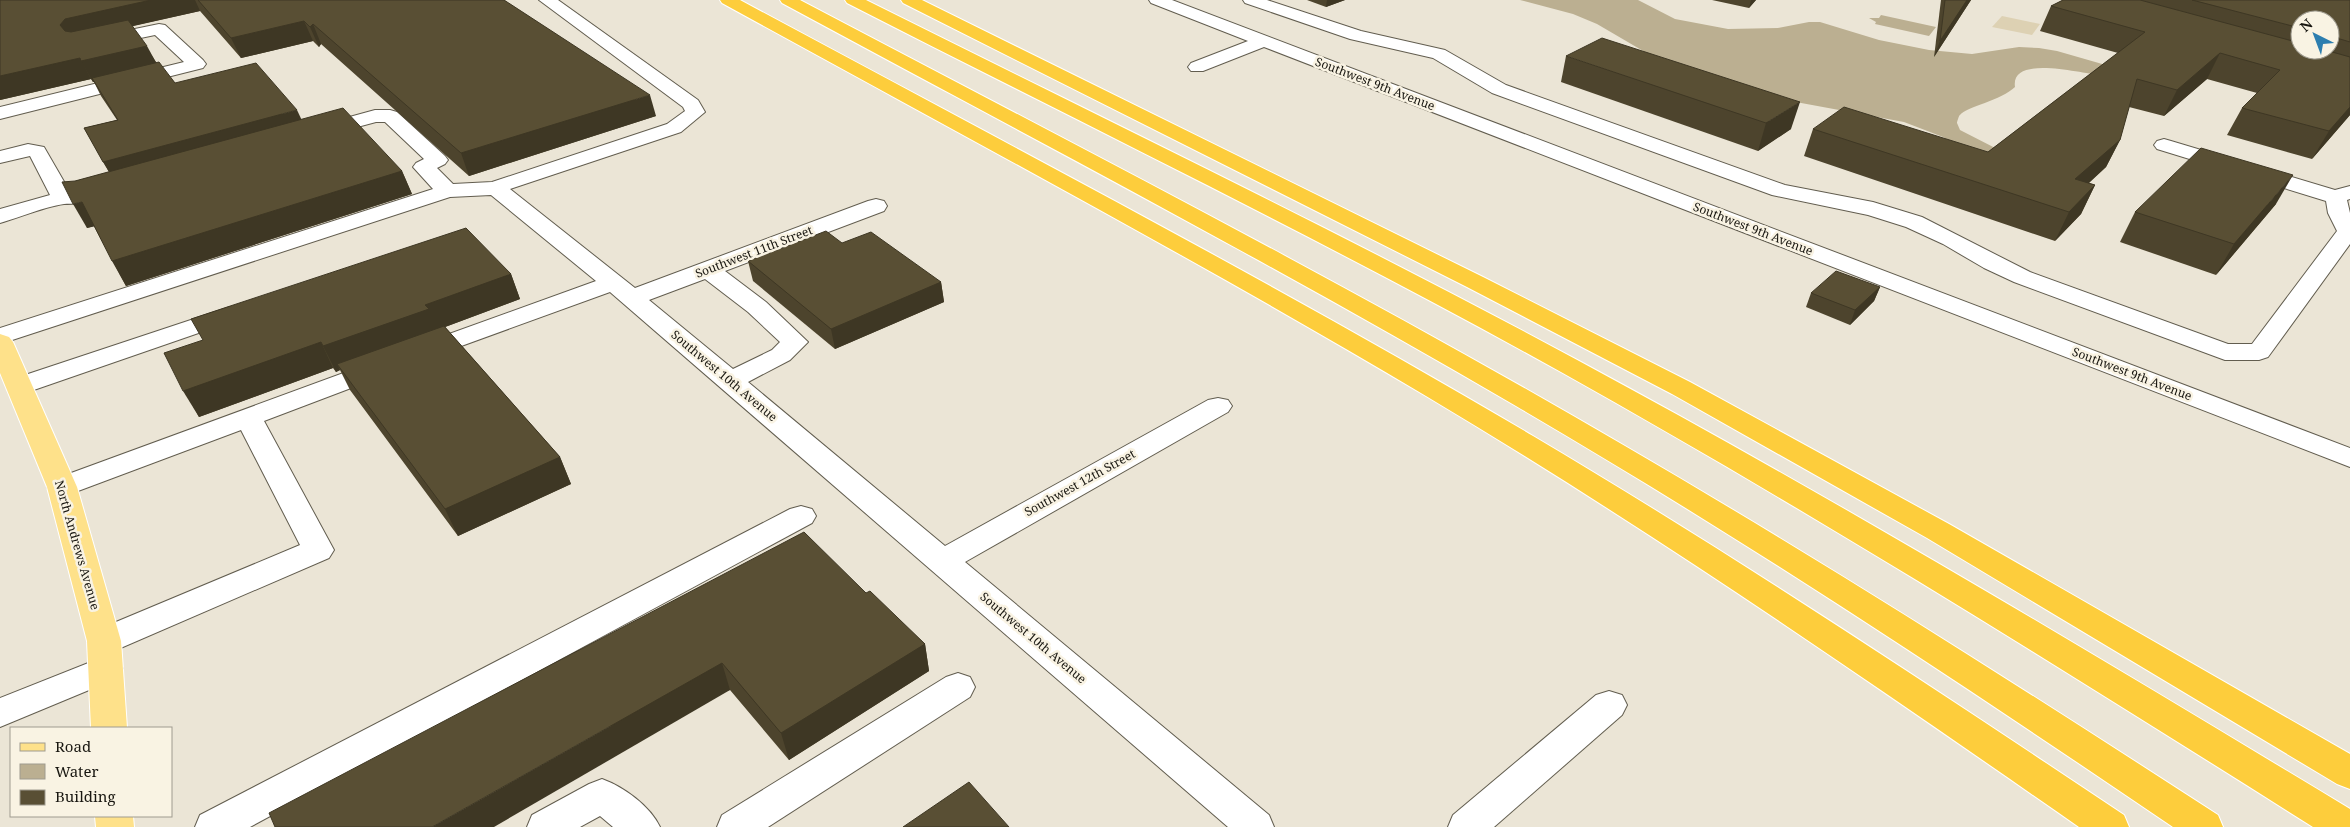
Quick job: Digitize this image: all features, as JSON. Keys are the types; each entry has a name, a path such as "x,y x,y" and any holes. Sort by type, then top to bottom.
{"highway":[{"path":"728,0 1203,257 1448,397 1663,529 1937,709 2110,827"},
{"path":"788,0 1346,299 1560,420 1765,544 2052,726 2204,827"},
{"path":"853,0 1390,271 1569,366 1795,493 2087,667 2346,827"},
{"path":"909,0 1475,282 1681,388 1938,531 2350,773"}],"main road":[{"name":"North Andrews Avenue","path":"0,342 62,487 105,655 109,727"}],"street":[{"path":"0,336 448,191 496,188 508,182 674,128 695,112 692,104 547,0"},
{"name":"Southwest 9th Avenue","path":"1157,0 2350,458"},
{"path":"1252,0 1356,35 1438,54 1500,89 1780,190 1873,209 1914,222 1951,239 2022,277 2225,352 2259,352 2348,231 2339,213 2343,195 2164,145"},
{"path":"0,113 197,64 159,28 82,46"},
{"path":"1197,67 1264,41"},
{"path":"0,132 129,99 120,84"},
{"path":"300,137 376,116 390,116 438,160 423,168 448,191"},
{"path":"0,157 28,150 37,151 63,198"},
{"path":"0,216 63,198 80,198 128,184"},
{"name":"Southwest 10th Avenue","path":"496,188 730,381 1255,827"},
{"name":"Southwest 11th Street","path":"62,487 248,417 623,291 707,270 876,206"},
{"path":"707,270 757,307 795,342 781,355 730,381"},
{"path":"19,386 253,306"},
{"name":"Southwest 12th Street","path":"942,561 1218,406"},
{"path":"0,712 105,655 318,550 248,417"},
{"path":"214,827 801,516"},
{"path":"736,827 958,687"},
{"path":"1467,827 1609,705"},
{"path":"546,827 602,795 641,827"}],"shaded area":[{"path":"2002,16 2040,24 2032,35 1992,27"}],"water":[{"path":"1520,0 1638,0 1675,19 1728,29 1778,28 1809,22 1820,22 1879,40 1929,50 1972,54 2019,47 2039,48 2057,51 2130,72 2103,75 2049,68 2035,68 2024,71 2017,77 2015,87 2009,92 1969,109 1960,115 1957,122 1960,130 2001,151 2008,157 1971,153 1943,137 1904,122 1785,100 1662,62 1597,24 1573,14"},
{"path":"1881,15 1936,27 1929,36 1875,24 1876,22 1869,18 1879,18"}],"building":[{"path":"0,0 151,0 65,19 60,25 65,31 71,32 128,20 147,46 81,61 80,58 0,76"},
{"path":"198,0 504,0 650,95 461,153 313,24 310,27 304,21 231,38"},
{"path":"1945,0 1967,0 1940,41"},
{"path":"2063,0 2140,0 2290,40 2290,60 2340,60 2340,54 2350,57 2350,107 2329,131 2242,108 2280,70 2220,53 2177,90 2137,79 2120,140 2075,179 2095,185 2069,212 1813,129 1844,107 1988,152 2145,32 2051,6"},
{"path":"2192,0 2350,0 2350,42 2340,39 2340,10 2290,10 2290,25"},
{"path":"1602,38 1800,102 1766,123 1566,56"},
{"path":"159,62 175,83 256,63 297,110 103,162 84,128 118,120 92,78"},
{"path":"343,108 402,171 112,261 82,202 73,204 62,182 75,181"},
{"path":"2201,148 2293,175 2234,244 2135,212"},
{"path":"466,228 511,274 425,305 429,309 323,346 321,342 183,391 164,353 203,340 191,319"},
{"path":"826,231 842,243 871,232 941,282 831,329 748,261"},
{"path":"1836,271 1880,287 1855,310 1811,293"},
{"path":"444,326 560,457 445,509 337,364"},
{"path":"804,532 866,593 870,591 925,644 781,733 722,663 432,827 275,827 269,813"},
{"path":"969,782 1009,827 903,827"}]}
